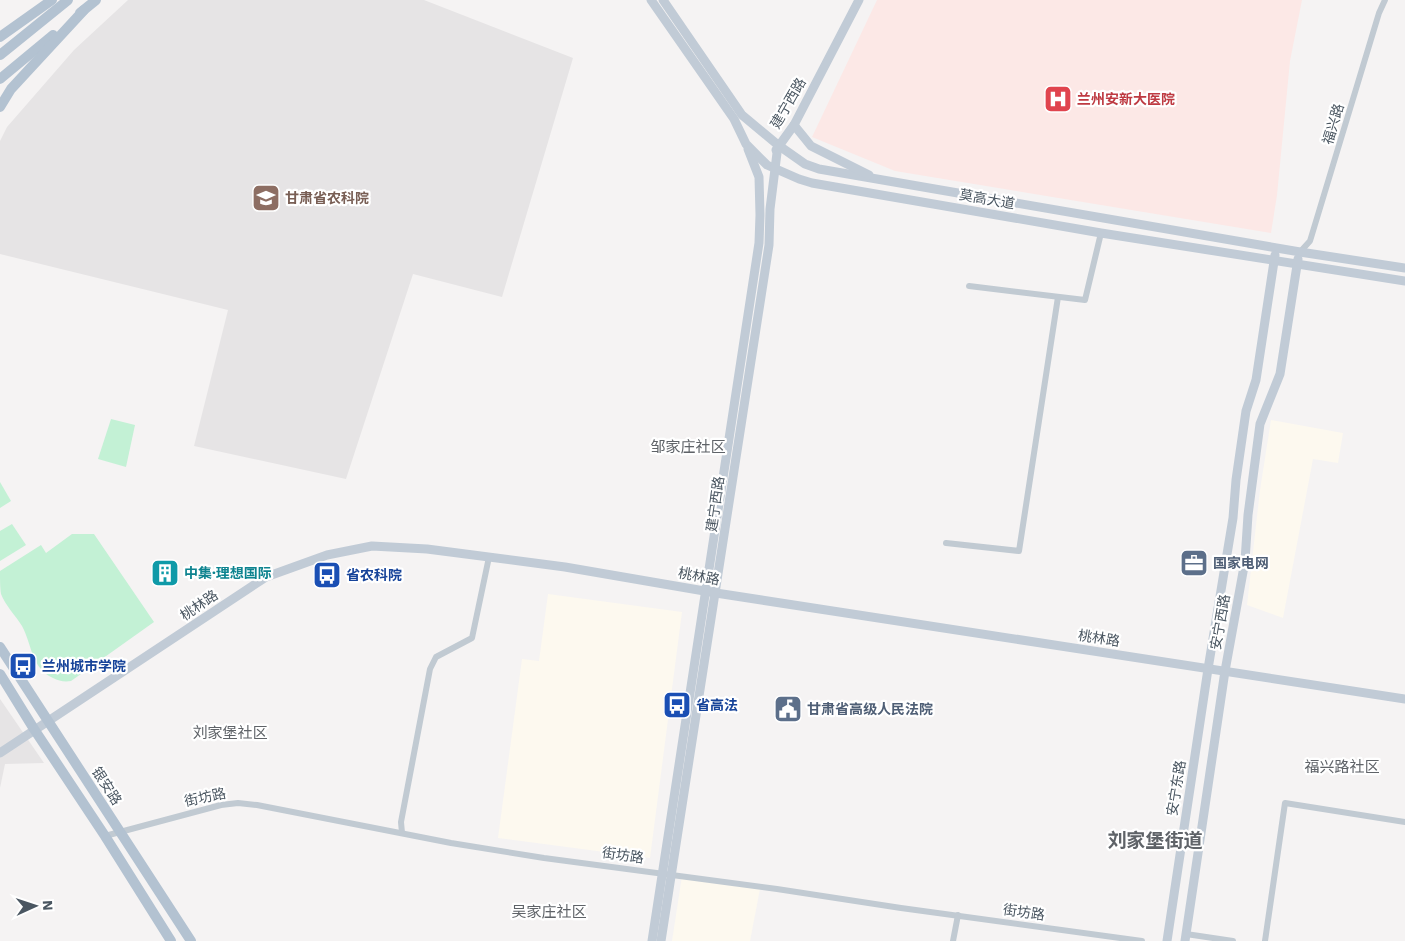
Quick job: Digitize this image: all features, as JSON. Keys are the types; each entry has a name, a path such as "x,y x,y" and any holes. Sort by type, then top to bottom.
{"main road":[{"path":"0,37 52,0"},
{"path":"0,56 68,0"},
{"path":"0,79 96,0"},
{"name":"莫高大道","path":"651,0 734,119 746,144 771,167 799,179 812,183 1101,233 1405,281"},
{"name":"莫高大道","path":"663,0 742,115 778,145 806,164 819,169 1276,248 1405,268"},
{"name":"建宁西路","path":"661,941 667,874 711,592 740,432 770,245 771,167 778,145 794,125 860,0"},
{"path":"0,107 11,89 84,10"},
{"path":"794,125 811,146 875,179"},
{"name":"建宁西路","path":"711,592 735,392 759,243 759,177 746,144"},
{"name":"建宁西路","path":"759,177 771,167"},
{"name":"安宁西路","path":"1208,669 1233,518 1236,480 1246,410 1256,380 1276,248"},
{"name":"安宁西路","path":"1185,937 1225,671 1245,562 1248,515 1260,424 1280,374 1300,252"},
{"name":"桃林路","path":"0,752 266,577 327,555 372,546 427,549 565,567 711,592 1405,699"},
{"name":"银安路","path":"0,647 191,941"},
{"name":"安宁东路","path":"1167,941 1208,669"},
{"name":"银安路","path":"0,674 171,941"},
{"name":"建宁西路","path":"652,941 667,874"}],"street":[{"name":"福兴路","path":"1300,252 1310,241 1379,13 1386,0"},
{"path":"969,286 1085,300 1101,233"},
{"path":"946,543 1019,551 1058,297"},
{"path":"402,833 401,822 430,669 436,657 472,638 489,557"},
{"name":"街坊路","path":"105,836 196,810 238,803 525,855 1142,941"},
{"path":"1265,941 1286,803 1405,822"},
{"path":"953,941 958,915"},
{"path":"1185,937 1233,941"}],"shaded area":[{"name":"甘肃省农科院","path":"128,0 424,0 573,58 502,297 413,274 346,479 194,446 228,310 0,254 0,141 7,127 74,50"},
{"name":"兰州安新大医院","path":"877,0 1302,0 1290,61 1277,195 1271,233 895,171 812,137"},
{"path":"1271,420 1343,433 1338,463 1313,459 1283,618 1247,605 1260,490"},
{"path":"548,594 682,612 650,858 498,838 522,659 539,661"},
{"path":"0,699 44,763 5,764 0,788"},
{"path":"682,876 760,889 750,941 672,941"}],"green space":[{"path":"111,419 135,425 126,467 98,459"},
{"path":"0,482 11,501 0,508"},
{"path":"12,524 26,545 0,561 0,531"},
{"path":"72,534 94,534 154,622 71,681 64,681 46,674 36,662 22,626 1,594 0,571 41,545 46,553"}],"place":[{"name":"兰州安新大医院","path":"1058,99"},
{"name":"甘肃省农科院","path":"266,198"},
{"name":"国家电网","path":"1194,563"},
{"name":"中集·理想国际","path":"165,573"},
{"name":"省农科院","path":"327,575"},
{"name":"兰州城市学院","path":"23,666"},
{"name":"省高法","path":"677,705"},
{"name":"甘肃省高级人民法院","path":"788,709"}],"district":[{"name":"邹家庄社区","path":"688,447"},
{"name":"刘家堡社区","path":"230,733"},
{"name":"福兴路社区","path":"1342,767"},
{"name":"刘家堡街道","path":"1155,840"},
{"name":"吴家庄社区","path":"549,912"}]}
